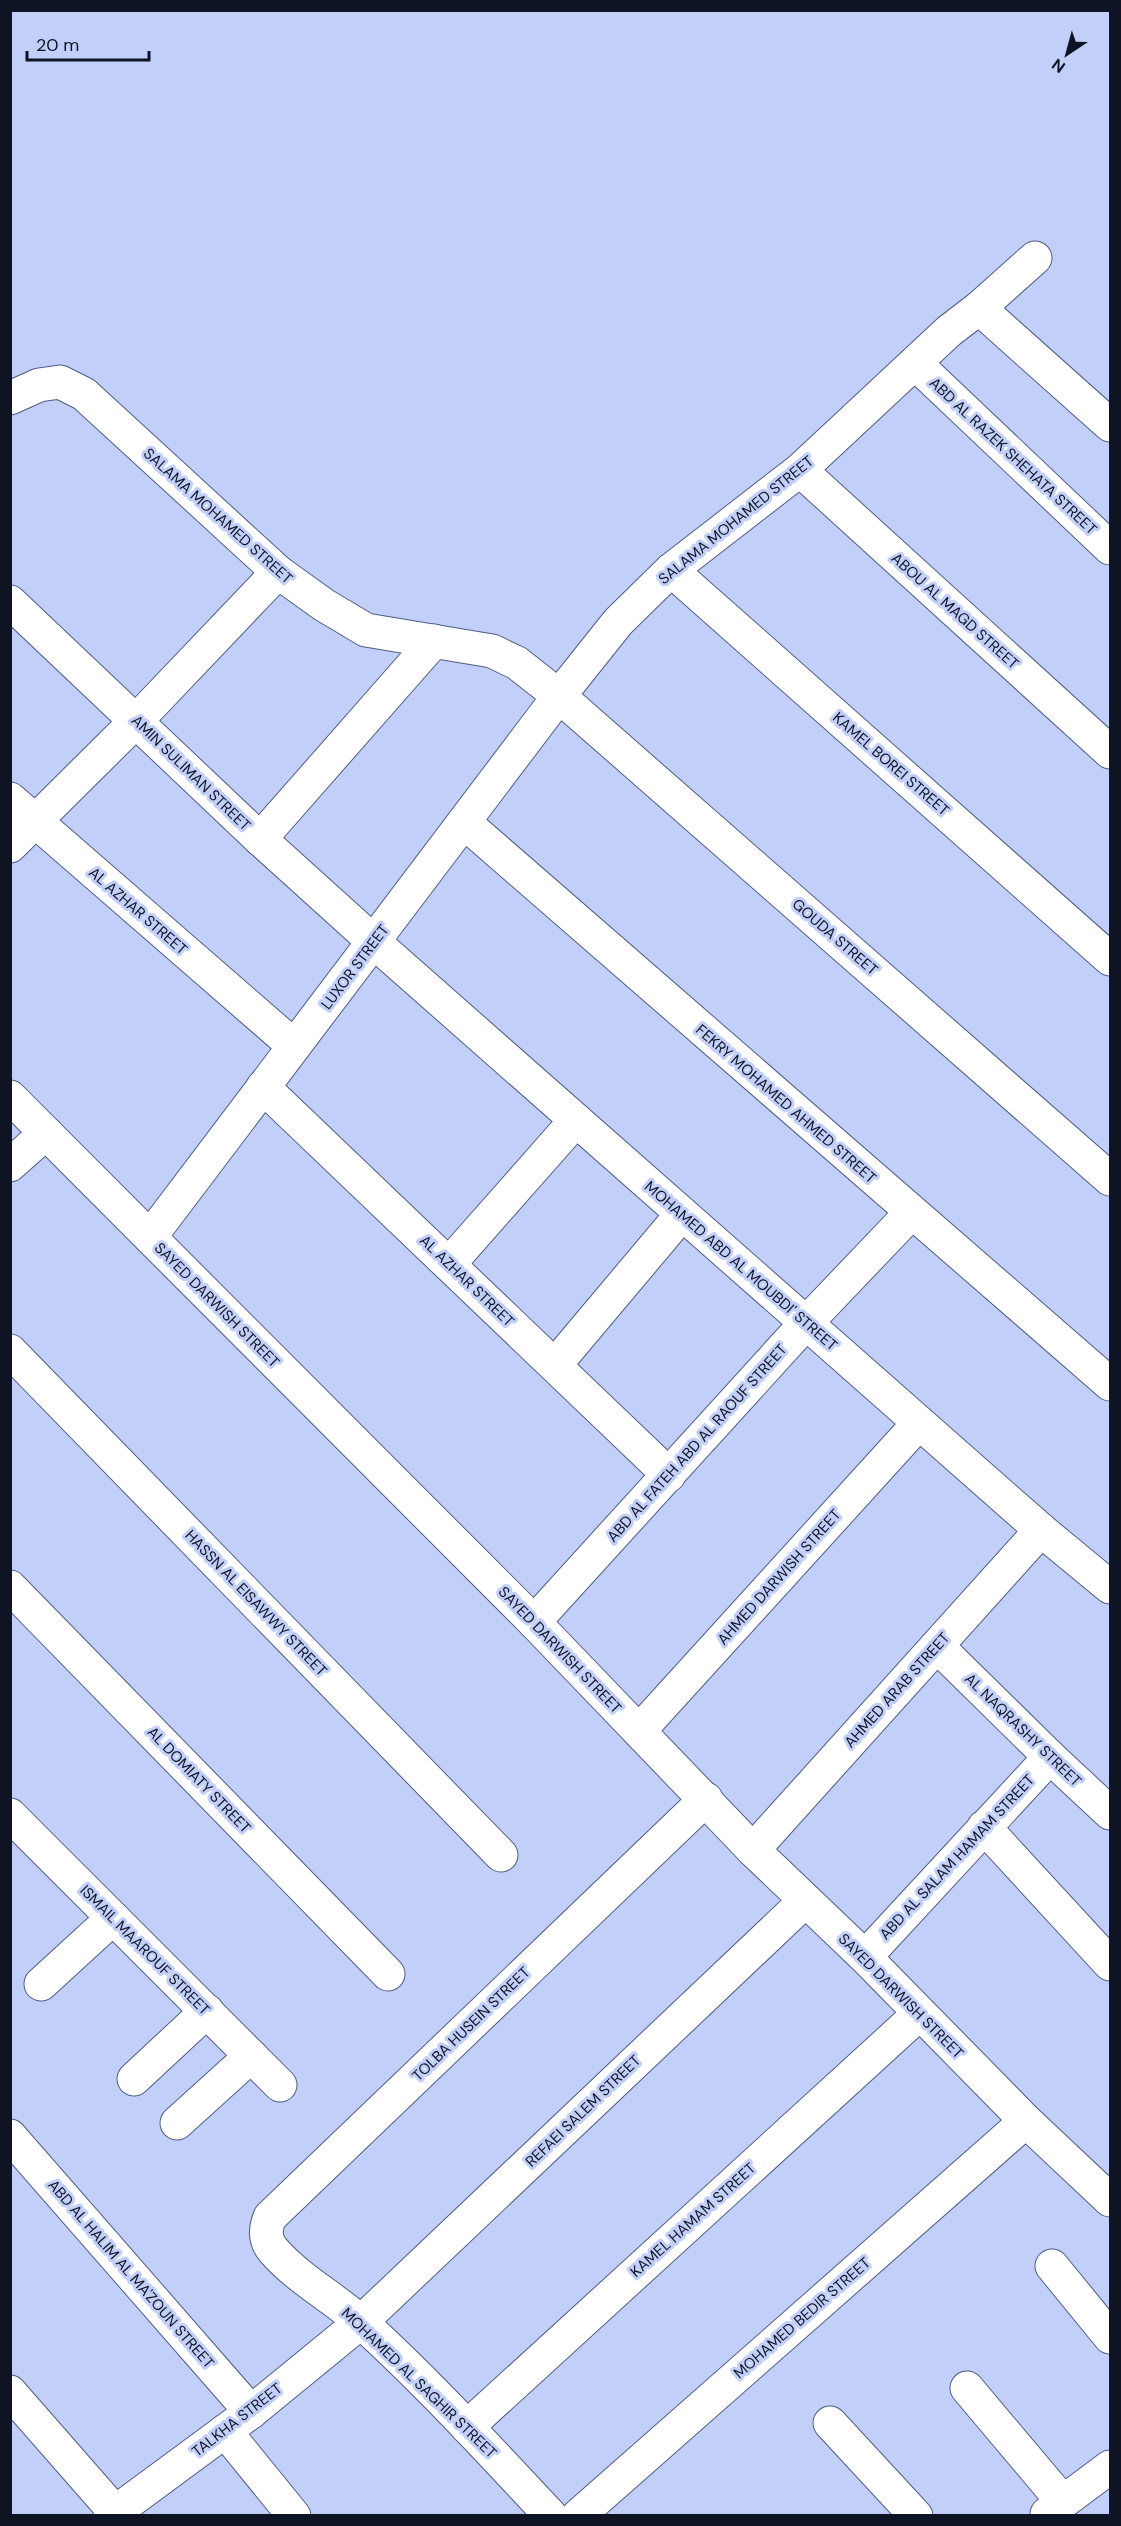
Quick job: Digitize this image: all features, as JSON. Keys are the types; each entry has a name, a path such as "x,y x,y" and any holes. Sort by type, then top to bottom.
{"street":[{"name":"SALAMA MOHAMED STREET","path":"10,398 39,385 60,382 84,394 278,572 324,605 366,630 492,651 518,663 559,696 618,622 671,570 800,470 949,331 979,308 1035,258"},
{"path":"979,308 1110,425"},
{"name":"ABD AL RAZEK SHEHATA STREET","path":"915,363 1110,548"},
{"name":"ABOU AL MAGD STREET","path":"800,470 1110,752"},
{"name":"KAMEL BOREI STREET","path":"671,570 1110,959"},
{"path":"10,846 22,810 136,721 278,572"},
{"name":"AMIN SULIMAN STREET","path":"10,602 260,839 374,942"},
{"path":"260,839 434,641"},
{"name":"LUXOR STREET","path":"150,1237 559,696"},
{"name":"GOUDA STREET","path":"559,696 1110,1179"},
{"name":"AL AZHAR STREET","path":"22,810 294,1046"},
{"name":"FEKRY MOHAMED AHMED STREET","path":"464,822 1110,1384"},
{"name":"MOHAMED ABD AL MOUBDI' STREET","path":"374,942 1041,1530 1110,1587"},
{"name":"AL AZHAR STREET","path":"263,1087 669,1475"},
{"name":"SAYED DARWISH STREET","path":"10,1097 534,1622 753,1850 865,1957 1026,2121 1110,2200"},
{"path":"449,1264 576,1120"},
{"path":"10,1165 46,1133"},
{"name":"ABD AL FATEH ABD AL RAOUF STREET","path":"534,1622 806,1323 911,1213"},
{"path":"555,1365 682,1214"},
{"name":"HASSN AL EISAWWY STREET","path":"10,1351 501,1855"},
{"name":"AHMED DARWISH STREET","path":"639,1731 919,1423"},
{"name":"AHMED ARAB STREET","path":"753,1850 1041,1530"},
{"name":"AL DOMIATY STREET","path":"10,1587 388,1974"},
{"name":"AL NAQRASHY STREET","path":"937,1646 1110,1813"},
{"name":"ABD AL SALAM HAMAM STREET","path":"865,1957 1050,1757"},
{"name":"TOLBA HUSEIN STREET","path":"280,2258 266,2239 266,2228 270,2217 706,1799"},
{"path":"984,1827 1110,1964"},
{"name":"ISMAIL MAAROUF STREET","path":"17,1833 113,1918 280,2085"},
{"name":"REFAEI SALEM STREET","path":"361,2322 805,1901"},
{"path":"41,1984 113,1918"},
{"path":"134,2079 207,2011"},
{"name":"KAMEL HAMAM STREET","path":"467,2427 919,2014"},
{"path":"177,2123 251,2056"},
{"name":"MOHAMED BEDIR STREET","path":"578,2516 1026,2121"},
{"name":"ABD AL HALIM AL MA'ZOUN STREET","path":"10,2136 238,2421 294,2516"},
{"name":"MOHAMED AL SAGHIR STREET","path":"280,2258 361,2322 467,2427 550,2516"},
{"path":"1052,2266 1110,2337"},
{"name":"TALKHA STREET","path":"113,2514 238,2421 361,2322"},
{"path":"967,2388 1054,2509 1110,2467"},
{"path":"10,2392 113,2514"},
{"path":"830,2422 916,2516"}]}
